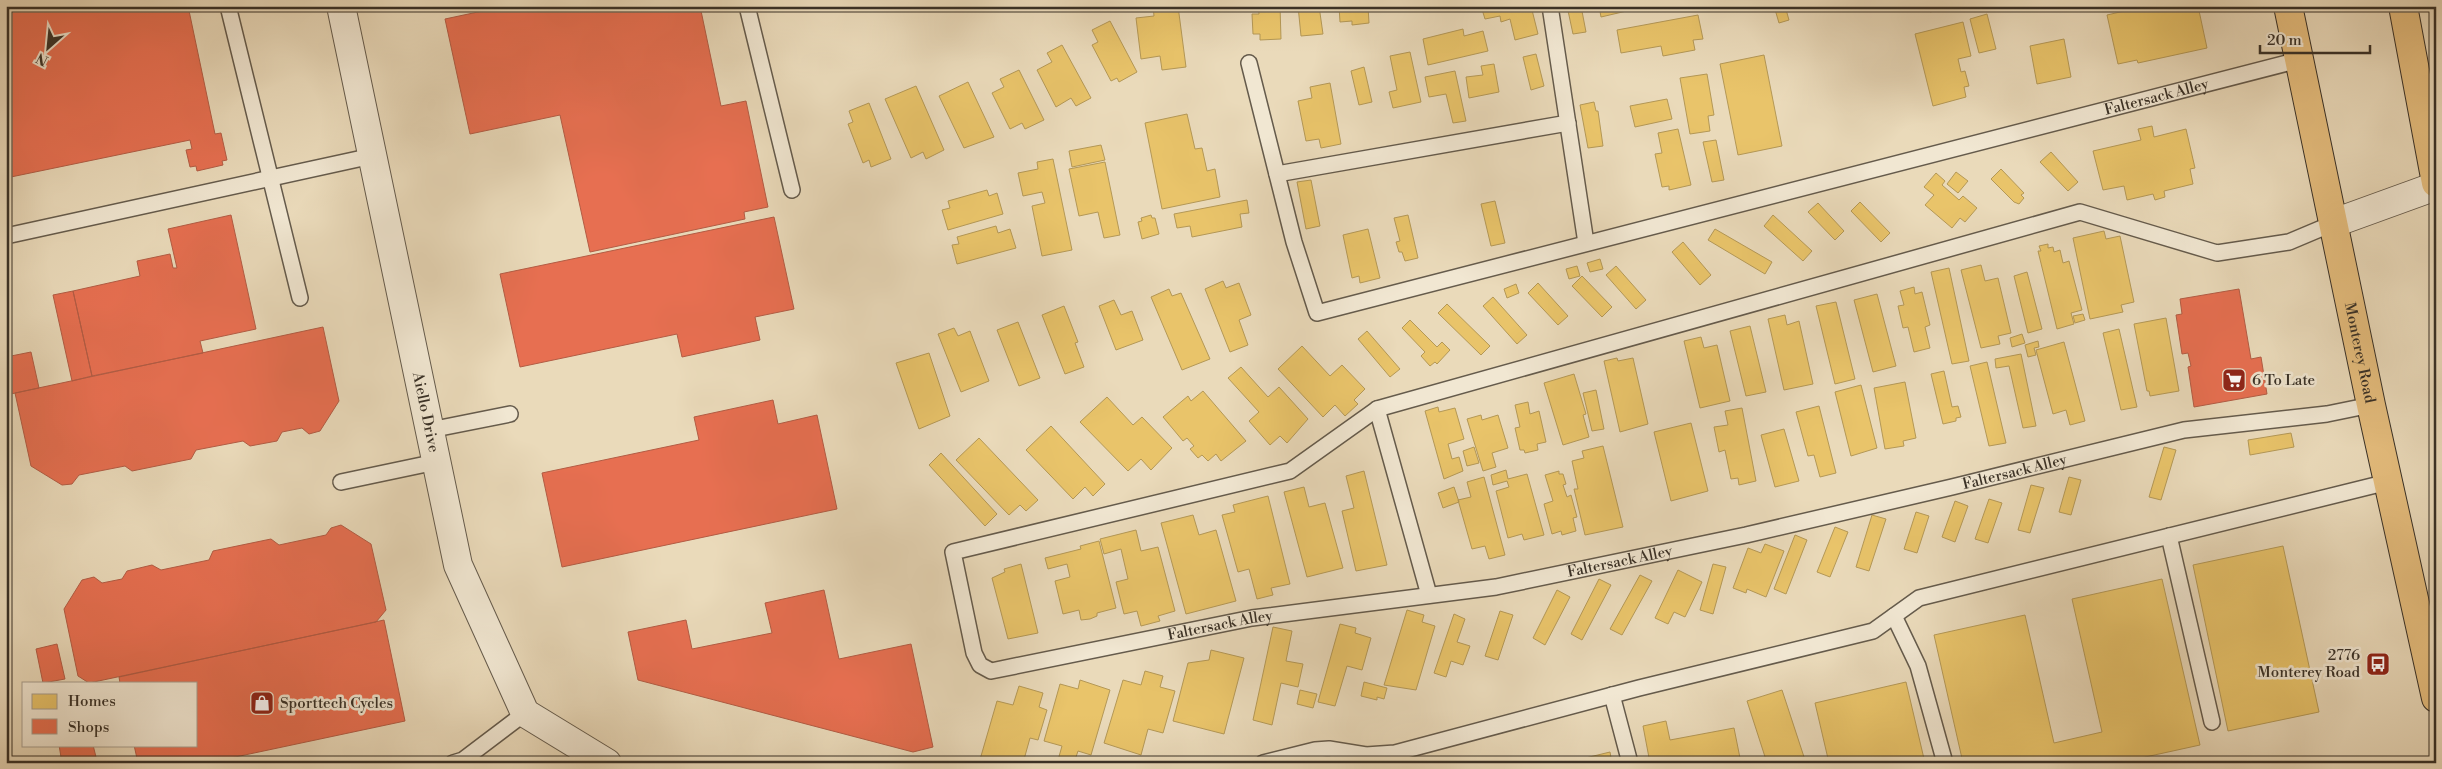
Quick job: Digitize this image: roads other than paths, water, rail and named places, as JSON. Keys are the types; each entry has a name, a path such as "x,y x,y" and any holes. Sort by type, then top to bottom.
{"main road":[{"name":"Monterey Road","path":"2288,6 2371,405 2436,698"},
{"path":"2403,6 2427,92 2436,184"}],"street":[{"name":"Aiello Drive","path":"341,6 458,564 525,713"},
{"path":"2334,223 2436,184"},
{"path":"525,713 607,763"}],"lane":[{"path":"228,6 300,298"},
{"path":"747,6 792,190"},
{"path":"1550,6 1586,243"},
{"name":"Faltersack Alley","path":"1277,174 1294,242 1317,312 2299,60"},
{"path":"1249,63 1277,174 1568,123"},
{"path":"6,236 372,156"},
{"path":"1428,595 1377,409 2080,212 2217,253 2289,242 2334,223"},
{"name":"Faltersack Alley","path":"1377,409 1290,472 953,552 974,653 980,665 991,671 1252,618 1496,587 1746,535 2184,430 2328,414 2371,405"},
{"path":"430,430 510,414"},
{"path":"341,482 436,462"},
{"path":"1263,763 1315,750 1329,749 1365,759 1394,753 1612,695 1874,631 1919,598 2388,482"},
{"path":"2169,536 2212,722"},
{"path":"1894,616 1918,666 1945,763"},
{"path":"1612,695 1630,763"},
{"path":"452,763 463,760 525,713"}],"place":[{"name":"6 To Late","path":"2234,380"},
{"name":"2776 Monterey Road","path":"2378,664"},
{"name":"Sporttech Cycles","path":"262,703"}]}
